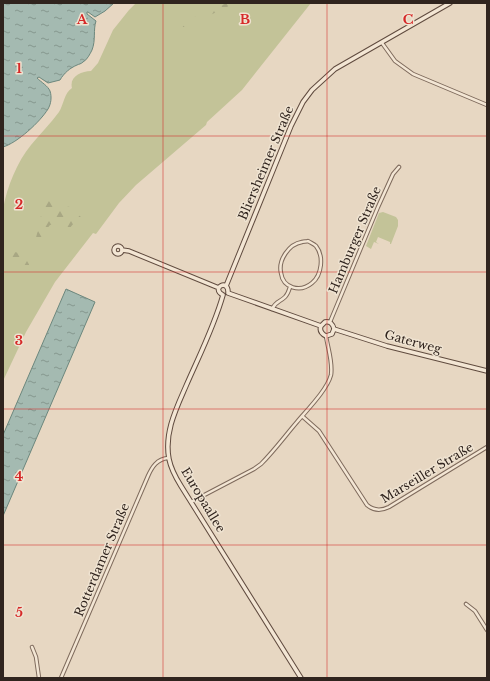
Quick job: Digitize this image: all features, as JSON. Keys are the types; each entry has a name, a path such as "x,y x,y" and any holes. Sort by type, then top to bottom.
{"main road":[{"name":"Bliersheimer Straße","path":"226,286 294,119 303,102 312,90 335,69 450,3"},
{"path":"122,250 129,251 219,288 221,286 226,286 228,292"},
{"path":"219,288 219,293 223,295 226,295 228,292"},
{"path":"228,292 321,326"},
{"name":"Europaallee","path":"223,295 170,427 168,458 175,476 301,678"},
{"path":"325,322 330,322 334,329 332,334 326,336 320,330 321,326 325,322"},
{"name":"Gaterweg","path":"334,329 387,346 487,372"}],"street":[{"path":"381,42 395,61 413,74 487,105"},
{"name":"Hamburger Straße","path":"330,322 378,207 393,174 399,167"},
{"path":"302,242 313,244 317,247 321,262 316,278 312,284 300,288 290,287 281,277 280,266 285,254 296,244 302,242"},
{"path":"272,308 276,302 284,298 290,287"},
{"path":"191,502 261,464 317,398 329,380 332,369 326,336"},
{"name":"Marseiller Straße","path":"302,416 319,431 367,505 376,510 389,508 487,447"},
{"name":"Rotterdamer Straße","path":"61,678 148,476 155,463 168,458"},
{"path":"466,604 475,611 487,630"},
{"path":"32,647 37,661 39,678"}],"green space":[{"path":"136,3 311,3 242,90 207,122 206,125 136,185 119,203 96,234 93,233 55,282 26,332 3,381 3,209 7,192 21,159 61,109 69,90 72,88 72,81 74,78 80,73 91,71 98,63 113,30"},
{"path":"227,3 235,3 196,22 194,27 186,32 185,37 181,37 177,34 190,19"},
{"path":"47,200 55,204 61,203 70,207 81,217 81,220 73,224 69,230 66,229 64,225 50,225 45,231 43,245 34,245 38,230 36,225 37,221 43,214"},
{"path":"383,212 396,217 398,220 398,226 391,244 390,242 378,237 376,242 379,244 374,242 371,249 366,246 379,213"},
{"path":"12,249 14,252 21,253 23,257 28,259 29,265 24,265 3,258 7,250"}],"water":[{"path":"3,3 114,3 95,17 87,12 87,14 96,21 93,46 89,55 82,63 67,71 60,80 48,83 39,77 37,78 50,91 51,98 49,107 40,120 28,131 9,145 3,147"},
{"path":"66,289 95,302 3,516 3,435"}]}
